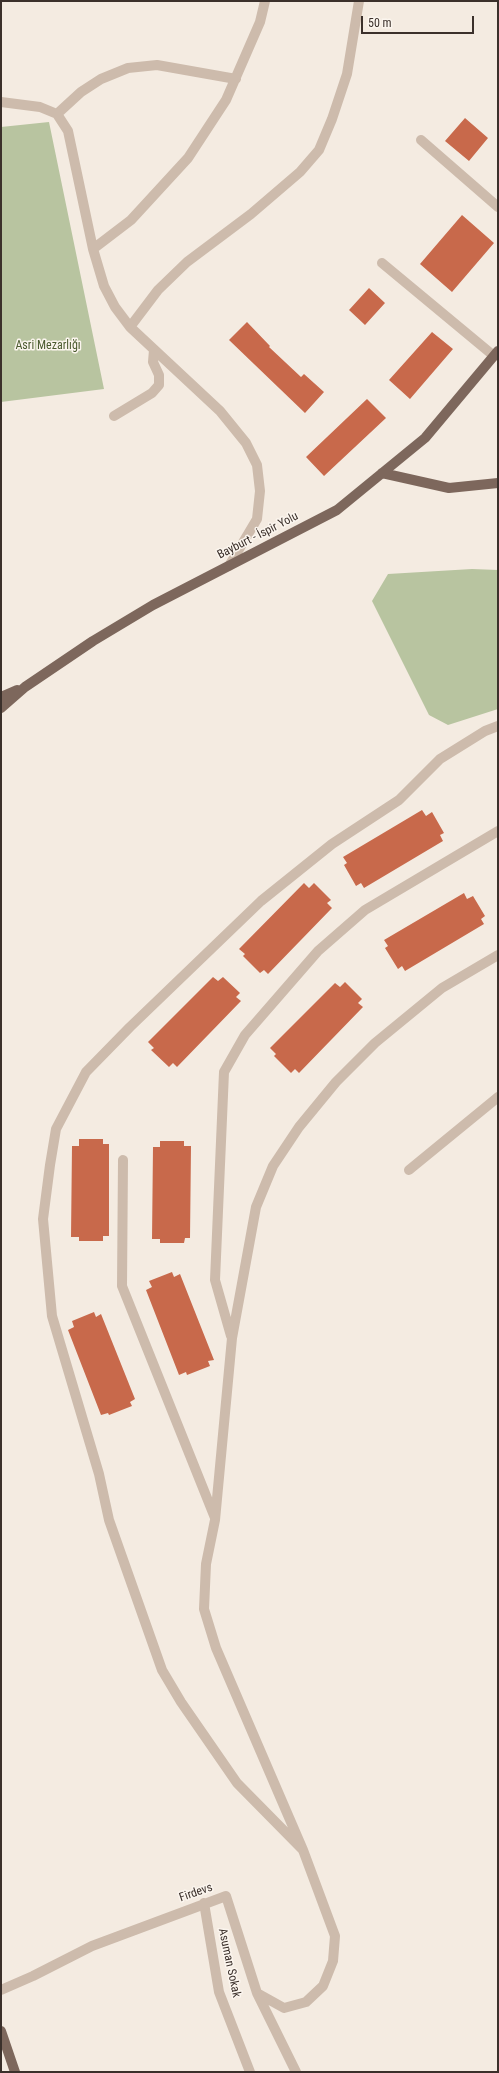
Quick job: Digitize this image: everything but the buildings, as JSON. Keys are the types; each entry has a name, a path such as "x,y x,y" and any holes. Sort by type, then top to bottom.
{"main road":[{"name":"Bayburt - İspir Yolu","path":"1,708 25,687 93,641 153,605 337,510 425,438 496,354"},
{"path":"382,474 449,488 498,483"},
{"path":"1,697 25,687"},
{"path":"1,2031 15,2072"}],"street":[{"path":"93,249 131,220 188,158 226,100 260,22 265,1"},
{"path":"130,327 158,290 187,262 273,195 300,172 319,150 332,119 347,74 359,1"},
{"path":"57,114 81,92 101,79 128,68 157,65 236,79"},
{"path":"1,102 40,107 57,114 68,131 93,249 104,286 115,307 130,327 220,411 246,443 257,466 260,491 257,519 229,566"},
{"path":"421,140 498,207"},
{"path":"382,263 496,354"},
{"path":"114,416 152,393 159,385 159,375 153,362 154,350"},
{"path":"303,1850 237,1783 180,1702 159,1663 110,1520 99,1474 52,1316 43,1219 52,1150 56,1129 86,1072 130,1027 261,901 332,844 399,800 440,759 485,731 498,726"},
{"path":"232,1338 215,1280 224,1072 245,1035 318,951 365,910 498,831"},
{"path":"257,1993 284,2008 306,2002 323,1986 333,1961 335,1936 303,1850 216,1648 204,1609 206,1564 215,1520 232,1338 256,1207 273,1166 299,1127 336,1082 376,1044 442,988 498,955"},
{"path":"409,1170 498,1097"},
{"path":"123,1160 122,1286 215,1520"},
{"name":"Firdevs","path":"1,1990 33,1976 92,1946 226,1896 257,1993 296,2072"},
{"name":"Asuman Sokak","path":"204,1903 219,1992 250,2072"}],"green space":[{"name":"Asri Mezarlığı","path":"49,122 104,389 1,402 1,127"},
{"path":"472,569 498,570 498,709 448,725 429,715 372,601 388,574"}]}
